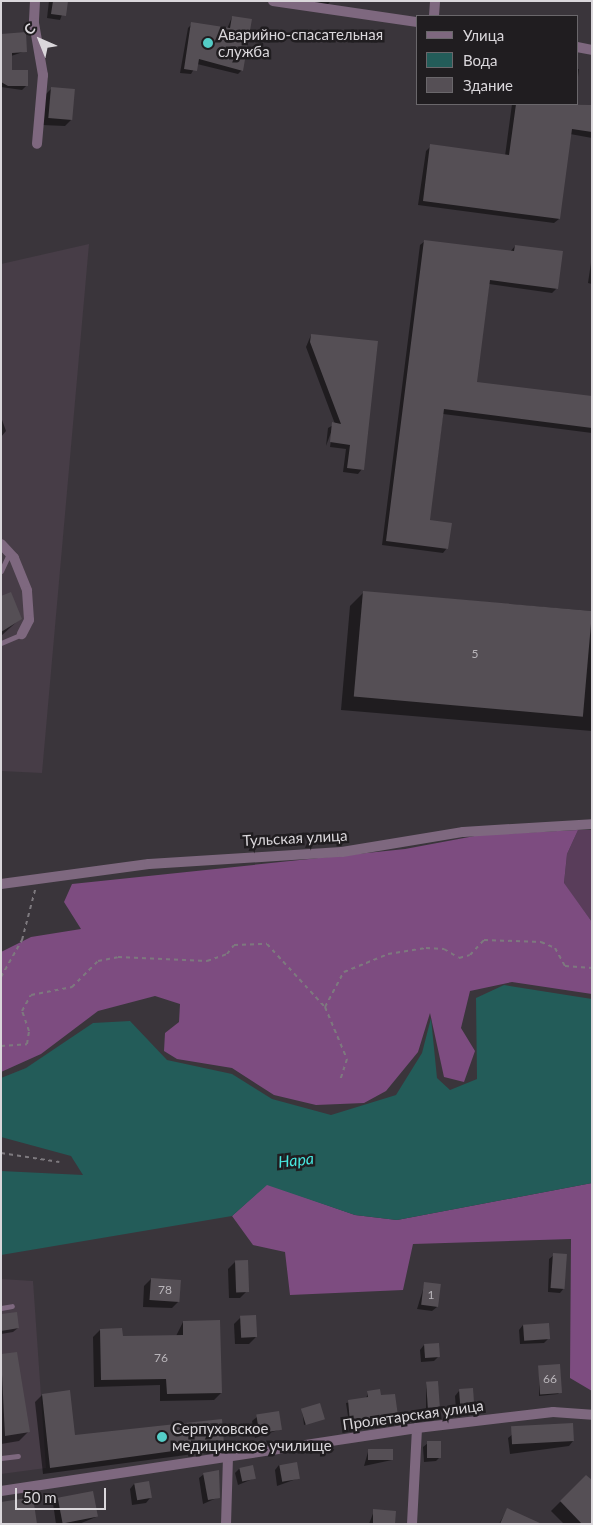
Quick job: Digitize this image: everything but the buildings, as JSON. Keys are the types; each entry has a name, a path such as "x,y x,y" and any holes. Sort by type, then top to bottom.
{"street":[{"path":"35,1 43,75 37,144"},
{"path":"273,1 416,22"},
{"path":"434,15 435,1"},
{"path":"578,47 592,50"},
{"path":"1,544 10,553 27,591 29,620 22,634"},
{"name":"Тульская улица","path":"1,884 148,864 342,852 463,832 592,824"},
{"name":"Пролетарская улица","path":"1,1491 418,1428 553,1412 592,1415"},
{"path":"412,1524 418,1428"},
{"path":"226,1524 228,1456"}],"lane":[{"path":"1,571 10,553"},
{"path":"1,644 22,634"},
{"path":"1,1308 12,1306"},
{"path":"1,1458 18,1456"}],"path":[{"path":"1,977 22,940 41,878"},
{"path":"324,1007 344,972 388,954 426,948 444,949 459,958 470,955 484,940 541,942 556,948 565,966 592,968"},
{"path":"1,1046 26,1044 29,1031 22,1011 31,995 72,987 98,961 118,957 207,961 227,954 234,945 267,944 324,1007 347,1059 340,1081"},
{"path":"1,1153 59,1162"}],"shaded area":[{"path":"89,244 42,773 1,771 1,264"},
{"path":"578,830 592,830 592,922 564,884 567,854"},
{"path":"578,830 567,854 564,883 592,922 592,994 512,982 470,991 461,1028 475,1051 464,1082 444,1077 430,1013 418,1052 386,1091 364,1103 316,1105 274,1095 232,1068 177,1059 164,1051 165,1033 179,1022 180,1004 155,996 98,1011 41,1054 1,1072 1,952 31,937 81,929 64,902 72,884 405,849 480,835"},
{"path":"592,1183 592,1391 570,1378 571,1239 413,1244 403,1290 290,1295 285,1252 253,1245 232,1216 267,1184 355,1215 397,1220"},
{"path":"1,1279 33,1281 46,1468 1,1474"}],"water":[{"name":"Нара","path":"504,985 592,999 592,1183 397,1220 355,1215 267,1185 232,1216 1,1255 1,1171 83,1175 71,1156 1,1137 1,1078 26,1068 93,1023 130,1021 167,1060 232,1074 272,1099 331,1115 396,1095 422,1053 431,1018 437,1078 450,1090 477,1079 476,998"}],"place":[{"name":"Аварийно-спасательная служба","path":"208,43"},
{"name":"Серпуховское медицинское училище","path":"162,1437"}]}
